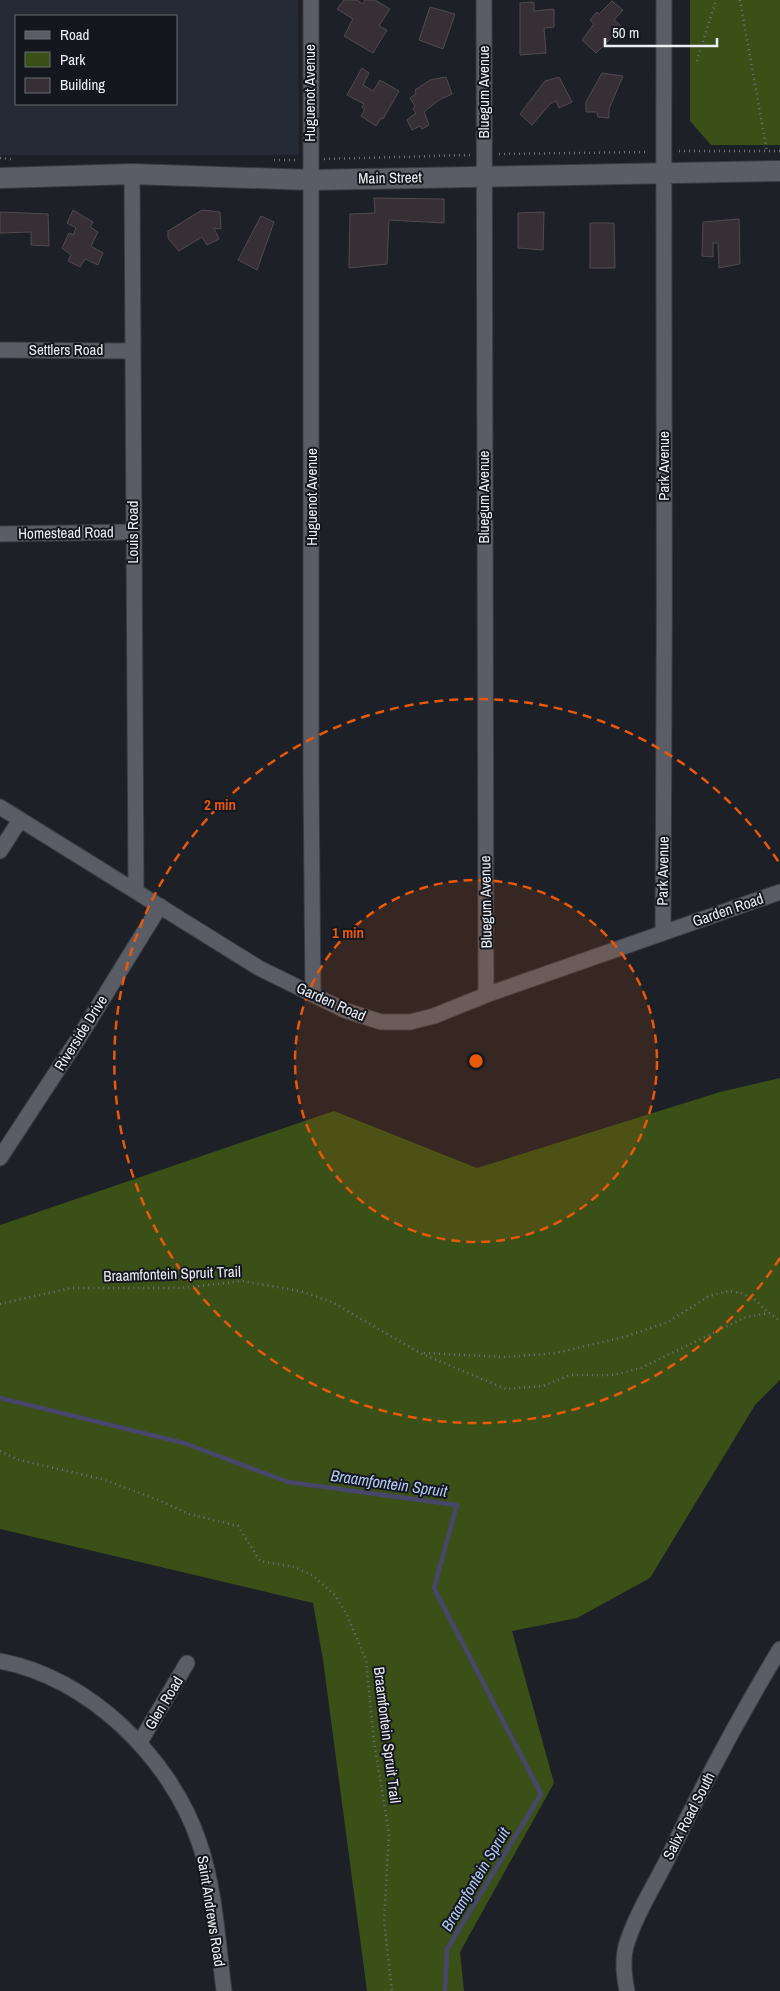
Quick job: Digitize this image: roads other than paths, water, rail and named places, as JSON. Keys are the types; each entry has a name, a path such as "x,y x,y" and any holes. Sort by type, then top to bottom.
{"street":[{"name":"Huguenot Avenue","path":"311,0 311,780 313,995"},
{"name":"Bluegum Avenue","path":"484,0 486,995"},
{"name":"Park Avenue","path":"662,933 665,738 664,0"},
{"name":"Main Street","path":"0,178 132,174 312,180 774,171"},
{"name":"Louis Road","path":"132,174 132,532 136,890"},
{"name":"Settlers Road","path":"0,350 132,351"},
{"name":"Homestead Road","path":"0,534 132,532"},
{"name":"Garden Road","path":"0,807 259,968 313,995 365,1018 381,1022 410,1022 434,1016 486,995 548,975 780,892"},
{"path":"0,851 20,820"},
{"name":"Riverside Drive","path":"0,1158 78,1039 160,906"},
{"name":"Salix Road South","path":"627,1991 623,1970 626,1946 697,1797 751,1696 780,1649"},
{"name":"Saint Andrews Road","path":"0,1661 15,1664 52,1678 110,1716 140,1742 179,1797 200,1842 208,1872 224,1991"},
{"name":"Glen Road","path":"140,1742 187,1663"}],"waterway":[{"name":"Braamfontein Spruit","path":"0,1398 184,1443 288,1482 457,1505 434,1588 541,1794 447,1949 445,1991"}]}
